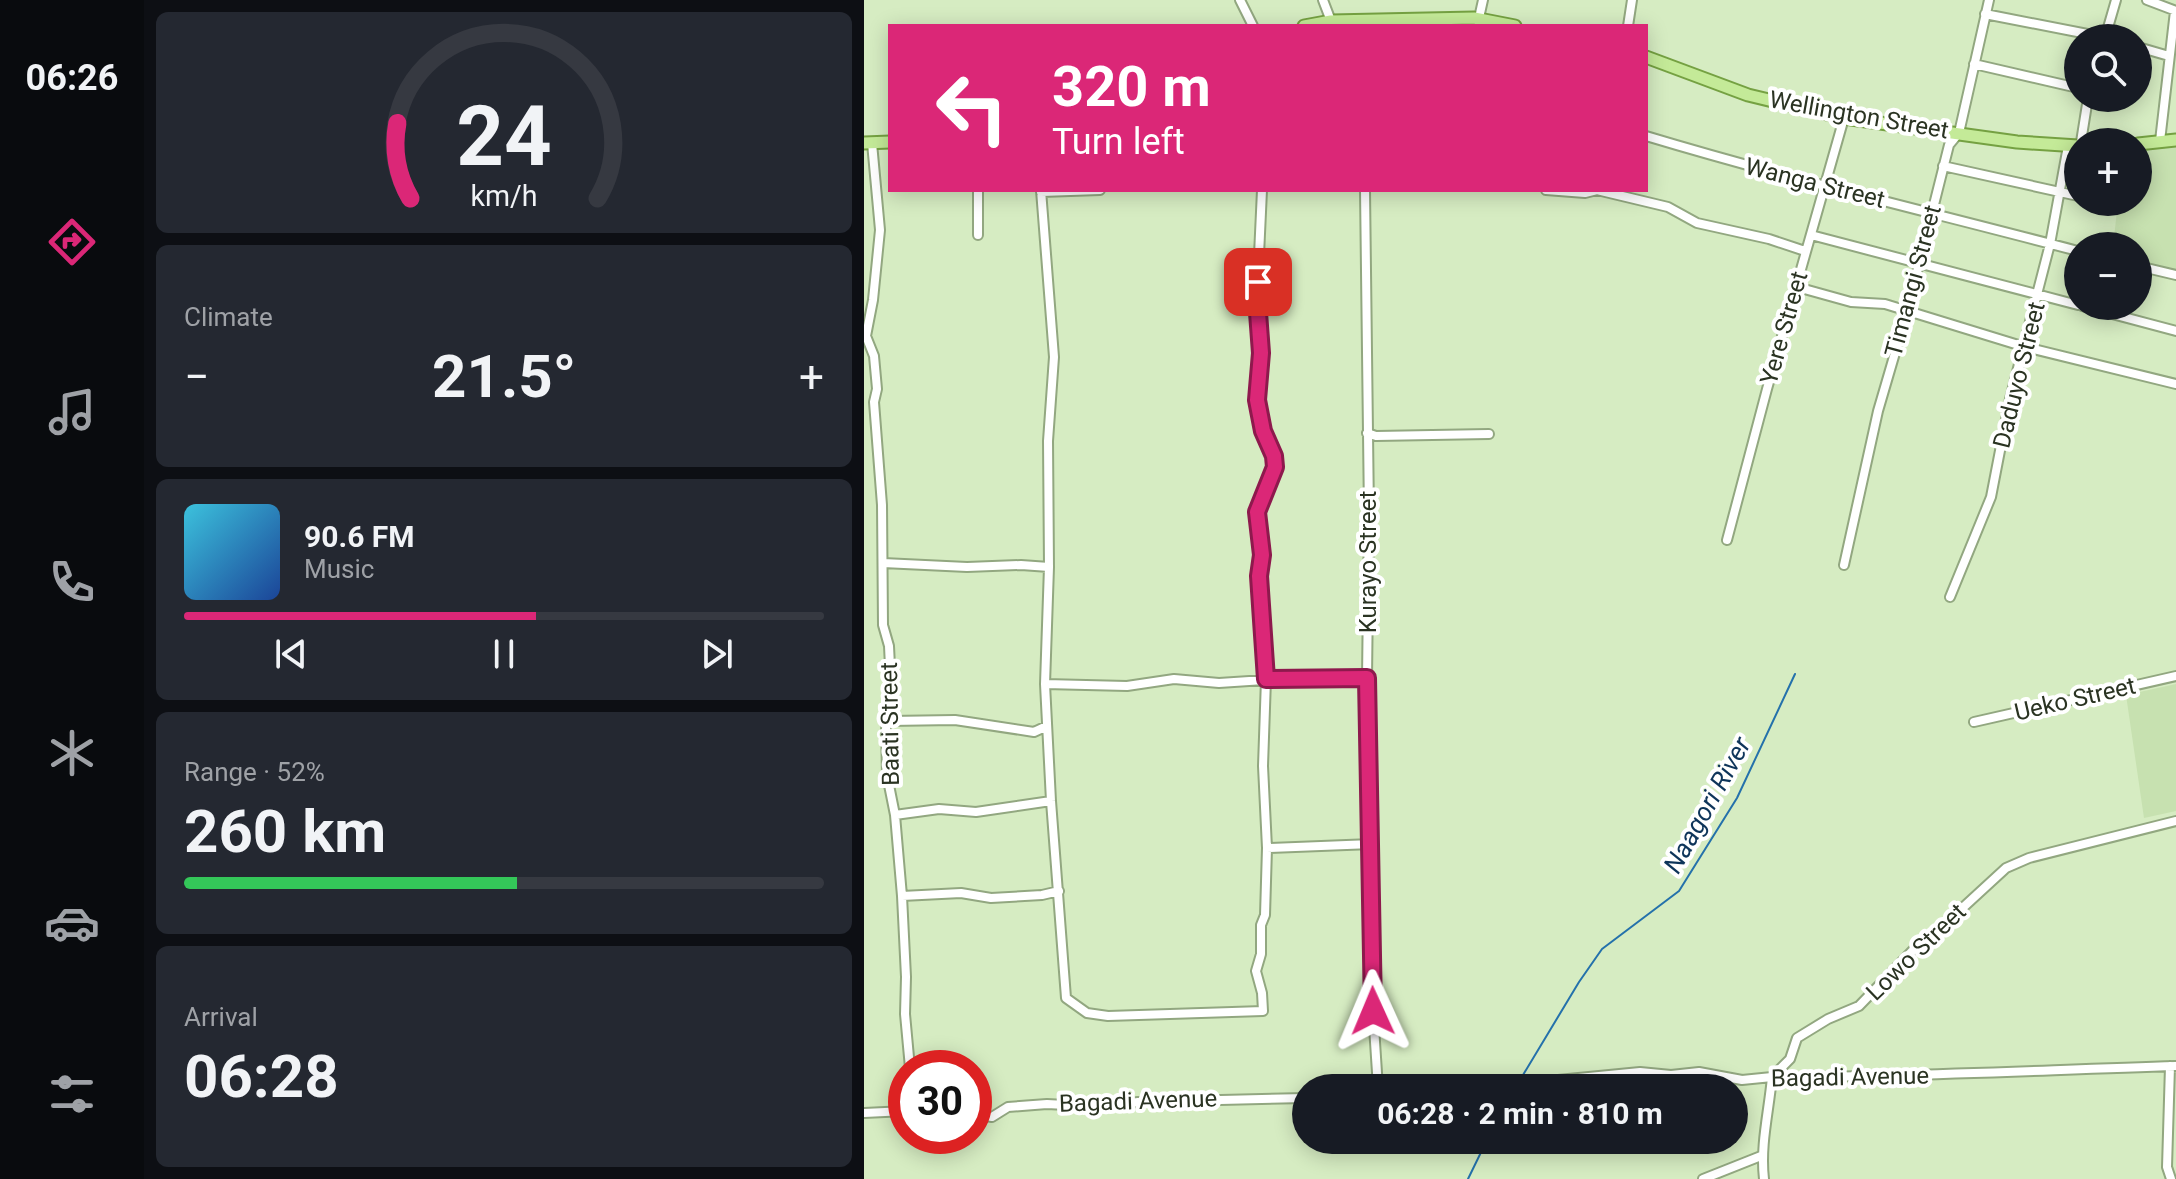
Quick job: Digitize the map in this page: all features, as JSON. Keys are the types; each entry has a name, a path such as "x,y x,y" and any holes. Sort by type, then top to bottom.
{"main road":[{"path":"1315,24 1331,21 1362,23 1479,18 1506,24"},
{"name":"Wellington Street","path":"1648,58 1748,95 1844,118 2017,142 2064,144"},
{"path":"2152,142 2176,140"},
{"path":"868,143 888,142"}],"street":[{"path":"1240,0 1252,24"},
{"path":"1323,0 1331,21"},
{"path":"1479,18 1483,0"},
{"path":"1628,24 1632,0"},
{"name":"Timangi Street","path":"1844,565 1874,425 1907,312 1949,145 1959,133 1989,0"},
{"path":"2110,24 2116,0"},
{"path":"2147,0 2175,11 2160,141"},
{"path":"1985,14 2064,30"},
{"path":"2152,51 2169,56"},
{"path":"1974,64 2064,85"},
{"name":"Yere Street","path":"1727,540 1844,118"},
{"name":"Wanga Street","path":"1648,137 1823,187 1933,212 2064,248"},
{"name":"Baati Street","path":"868,143 880,230 866,336 874,356 877,389 874,402 882,505 883,625 889,646 891,687 886,729 887,775 895,815 902,896 908,1050"},
{"path":"1943,166 2064,193"},
{"name":"Daduyo Street","path":"1950,597 1991,497 2010,399 2039,295 2064,183"},
{"path":"978,192 978,235"},
{"path":"1041,192 1054,357 1048,441 1049,567 1045,684 1066,998 1087,1013 1108,1016 1263,1011 1256,971 1265,915 1267,848 1263,766 1266,679 1259,576 1262,555 1257,512 1275,467 1257,400 1261,353 1257,299 1262,192"},
{"name":"Kurayo Street","path":"1365,192 1367,678 1376,1074"},
{"path":"1605,192 1668,207 1697,223 1769,239 1805,251"},
{"path":"1811,235 2064,302"},
{"path":"2152,269 2176,275"},
{"path":"1797,287 1851,302 1885,304 2025,347 2176,384"},
{"path":"2134,320 2176,331"},
{"path":"1367,433 1376,436 1489,434"},
{"path":"883,563 1049,567"},
{"name":"Ueko Street","path":"1974,722 2176,676"},
{"path":"1045,684 1127,686 1174,679 1219,683 1266,679 1367,678"},
{"path":"889,721 955,720 1034,732 1047,726"},
{"path":"895,815 939,809 976,812 1051,801"},
{"name":"Lowo Street","path":"1772,1077 1790,1059 1797,1038 1828,1019 1859,1006 1918,945 1932,936 2006,868 2029,858 2176,821"},
{"path":"1267,848 1372,844"},
{"path":"902,896 961,893 991,898 1059,891"},
{"path":"2171,1179 2167,1167 2173,1066"},
{"name":"Bagadi Avenue","path":"1748,1079 2173,1066"},
{"name":"Bagadi Avenue","path":"1620,1074 1661,1074"},
{"name":"Bagadi Avenue","path":"1680,1074 1710,1074"},
{"path":"1764,1179 1761,1156 1769,1118 1772,1077"},
{"name":"Bagadi Avenue","path":"992,1117 1008,1107 1047,1104 1103,1107 1138,1102 1292,1098"},
{"path":"864,1113 888,1112"},
{"path":"1703,1179 1761,1156"}],"shaded area":[{"path":"2176,147 2176,271 2152,265 2152,232 2115,232 2116,216 2152,216 2152,148"},
{"path":"2176,684 2176,811 2144,818 2126,695"}],"waterway":[{"name":"Naagori River","path":"1524,1074 1602,949 1679,891 1737,798 1795,674"},
{"name":"Naagori River","path":"1468,1179 1480,1154"}],"route":[{"path":"1258,282 1261,353 1257,400 1275,467 1257,512 1262,555 1259,576 1266,679 1367,678 1373,1011"}]}
